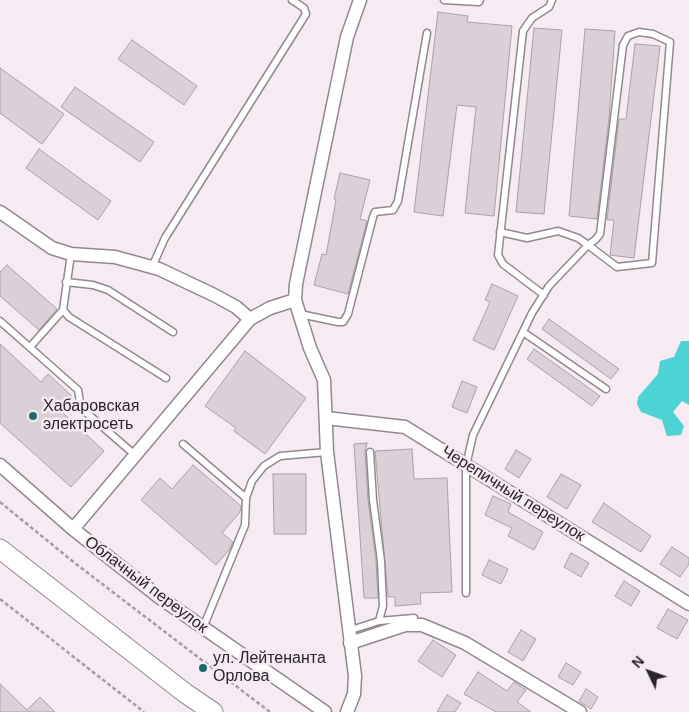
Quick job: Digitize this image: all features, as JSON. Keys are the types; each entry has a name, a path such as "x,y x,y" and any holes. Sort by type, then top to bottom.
{"main road":[{"path":"0,549 185,693 213,712"}],"street":[{"path":"347,712 354,694 355,676 327,452 324,380 295,300 296,284 347,37 360,0"},
{"path":"0,212 52,248 71,254 115,257 152,267 214,295 250,319"},
{"path":"73,529 250,319 270,308 295,300"},
{"name":"Черепичный переулок","path":"326,418 405,427 689,604"},
{"name":"Облачный переулок","path":"0,465 73,529 202,629 325,712"},
{"path":"349,637 404,625 422,625 465,643 580,712"}],"lane":[{"path":"152,267 165,238 306,14 304,8 292,0"},
{"path":"444,0 479,2 480,0"},
{"path":"544,295 502,264 498,255 523,31 532,18 549,7 552,0"},
{"path":"466,593 466,466 473,435 523,332 544,295 588,245 600,234 623,45 628,36 639,32 653,34 670,42 652,262 617,266 588,245 578,238 558,231 526,238 500,232"},
{"path":"300,314 343,322 348,314 375,212 393,210 398,201 427,33"},
{"path":"30,347 62,310 71,254"},
{"path":"66,282 93,285 108,290 173,332"},
{"path":"62,310 69,317 166,378"},
{"path":"0,321 78,390 81,408 135,456"},
{"path":"523,332 606,389"},
{"path":"183,444 246,498"},
{"path":"202,629 245,525 246,498 252,481 264,466 280,456 327,452"},
{"path":"370,452 373,500 381,561 383,606 379,621"},
{"path":"349,637 379,621 414,618"}],"path":[{"path":"0,502 76,564 270,712"},
{"path":"0,599 144,712"}],"water":[{"path":"681,341 689,341 689,405 682,401 673,412 684,426 681,435 667,436 662,420 641,412 637,404 638,397 658,374 660,361 674,357"}],"building":[{"path":"438,12 468,16 467,22 512,26 494,216 465,213 476,107 457,105 443,216 414,212"},
{"path":"534,28 562,30 544,214 516,212"},
{"path":"585,29 615,31 609,118 597,219 569,216"},
{"path":"132,40 197,86 184,105 118,59"},
{"path":"635,44 660,46 634,258 610,255 614,220 607,220 619,119 626,119"},
{"path":"0,68 64,114 42,144 0,113"},
{"path":"75,87 154,142 140,162 61,107"},
{"path":"39,149 111,201 98,220 26,168"},
{"path":"340,173 370,180 360,219 367,221 348,294 314,285 322,254 326,255 336,200 334,199"},
{"path":"7,265 57,309 39,330 0,296 0,272"},
{"path":"492,284 518,296 494,350 473,340 490,302 485,300"},
{"path":"549,319 619,369 611,379 542,329"},
{"name":"Хабаровская электросеть","path":"0,344 41,382 48,374 72,396 60,410 104,451 71,487 0,423"},
{"path":"534,349 600,396 592,406 527,359"},
{"path":"245,351 306,398 265,454 234,431 236,428 205,406"},
{"path":"462,381 477,387 467,413 452,407"},
{"path":"367,443 365,452 368,500 376,561 378,598 364,598 354,444"},
{"path":"412,449 414,479 447,478 452,592 420,593 421,604 395,606 395,597 388,597 375,451"},
{"path":"516,450 531,459 519,478 505,469"},
{"path":"193,465 241,506 240,512 222,533 233,542 229,550 216,565 141,500 160,478 172,489"},
{"path":"273,474 306,474 306,534 274,534"},
{"path":"561,474 581,485 567,509 547,497"},
{"path":"493,496 511,504 508,512 543,532 534,550 508,536 512,528 485,515"},
{"path":"604,503 651,536 641,552 592,522"},
{"path":"672,547 689,558 689,564 680,577 660,564"},
{"path":"571,553 589,563 581,577 564,567"},
{"path":"489,560 508,569 501,584 482,575"},
{"path":"624,581 640,591 631,606 615,596"},
{"path":"668,609 688,620 677,639 657,628"},
{"path":"521,630 536,639 523,661 508,652"},
{"path":"433,640 456,655 442,677 418,661"},
{"path":"566,663 581,672 573,685 558,677"},
{"path":"478,672 507,691 514,682 526,690 517,702 531,712 496,712 464,694"},
{"path":"0,684 27,710 40,697 55,712 0,712"},
{"path":"586,689 598,697 591,709 579,701"},
{"path":"447,695 461,703 455,712 437,712"}],"place":[{"name":"Хабаровская электросеть","path":"33,416"},
{"name":"ул. Лейтенанта Орлова","path":"203,668"}]}
